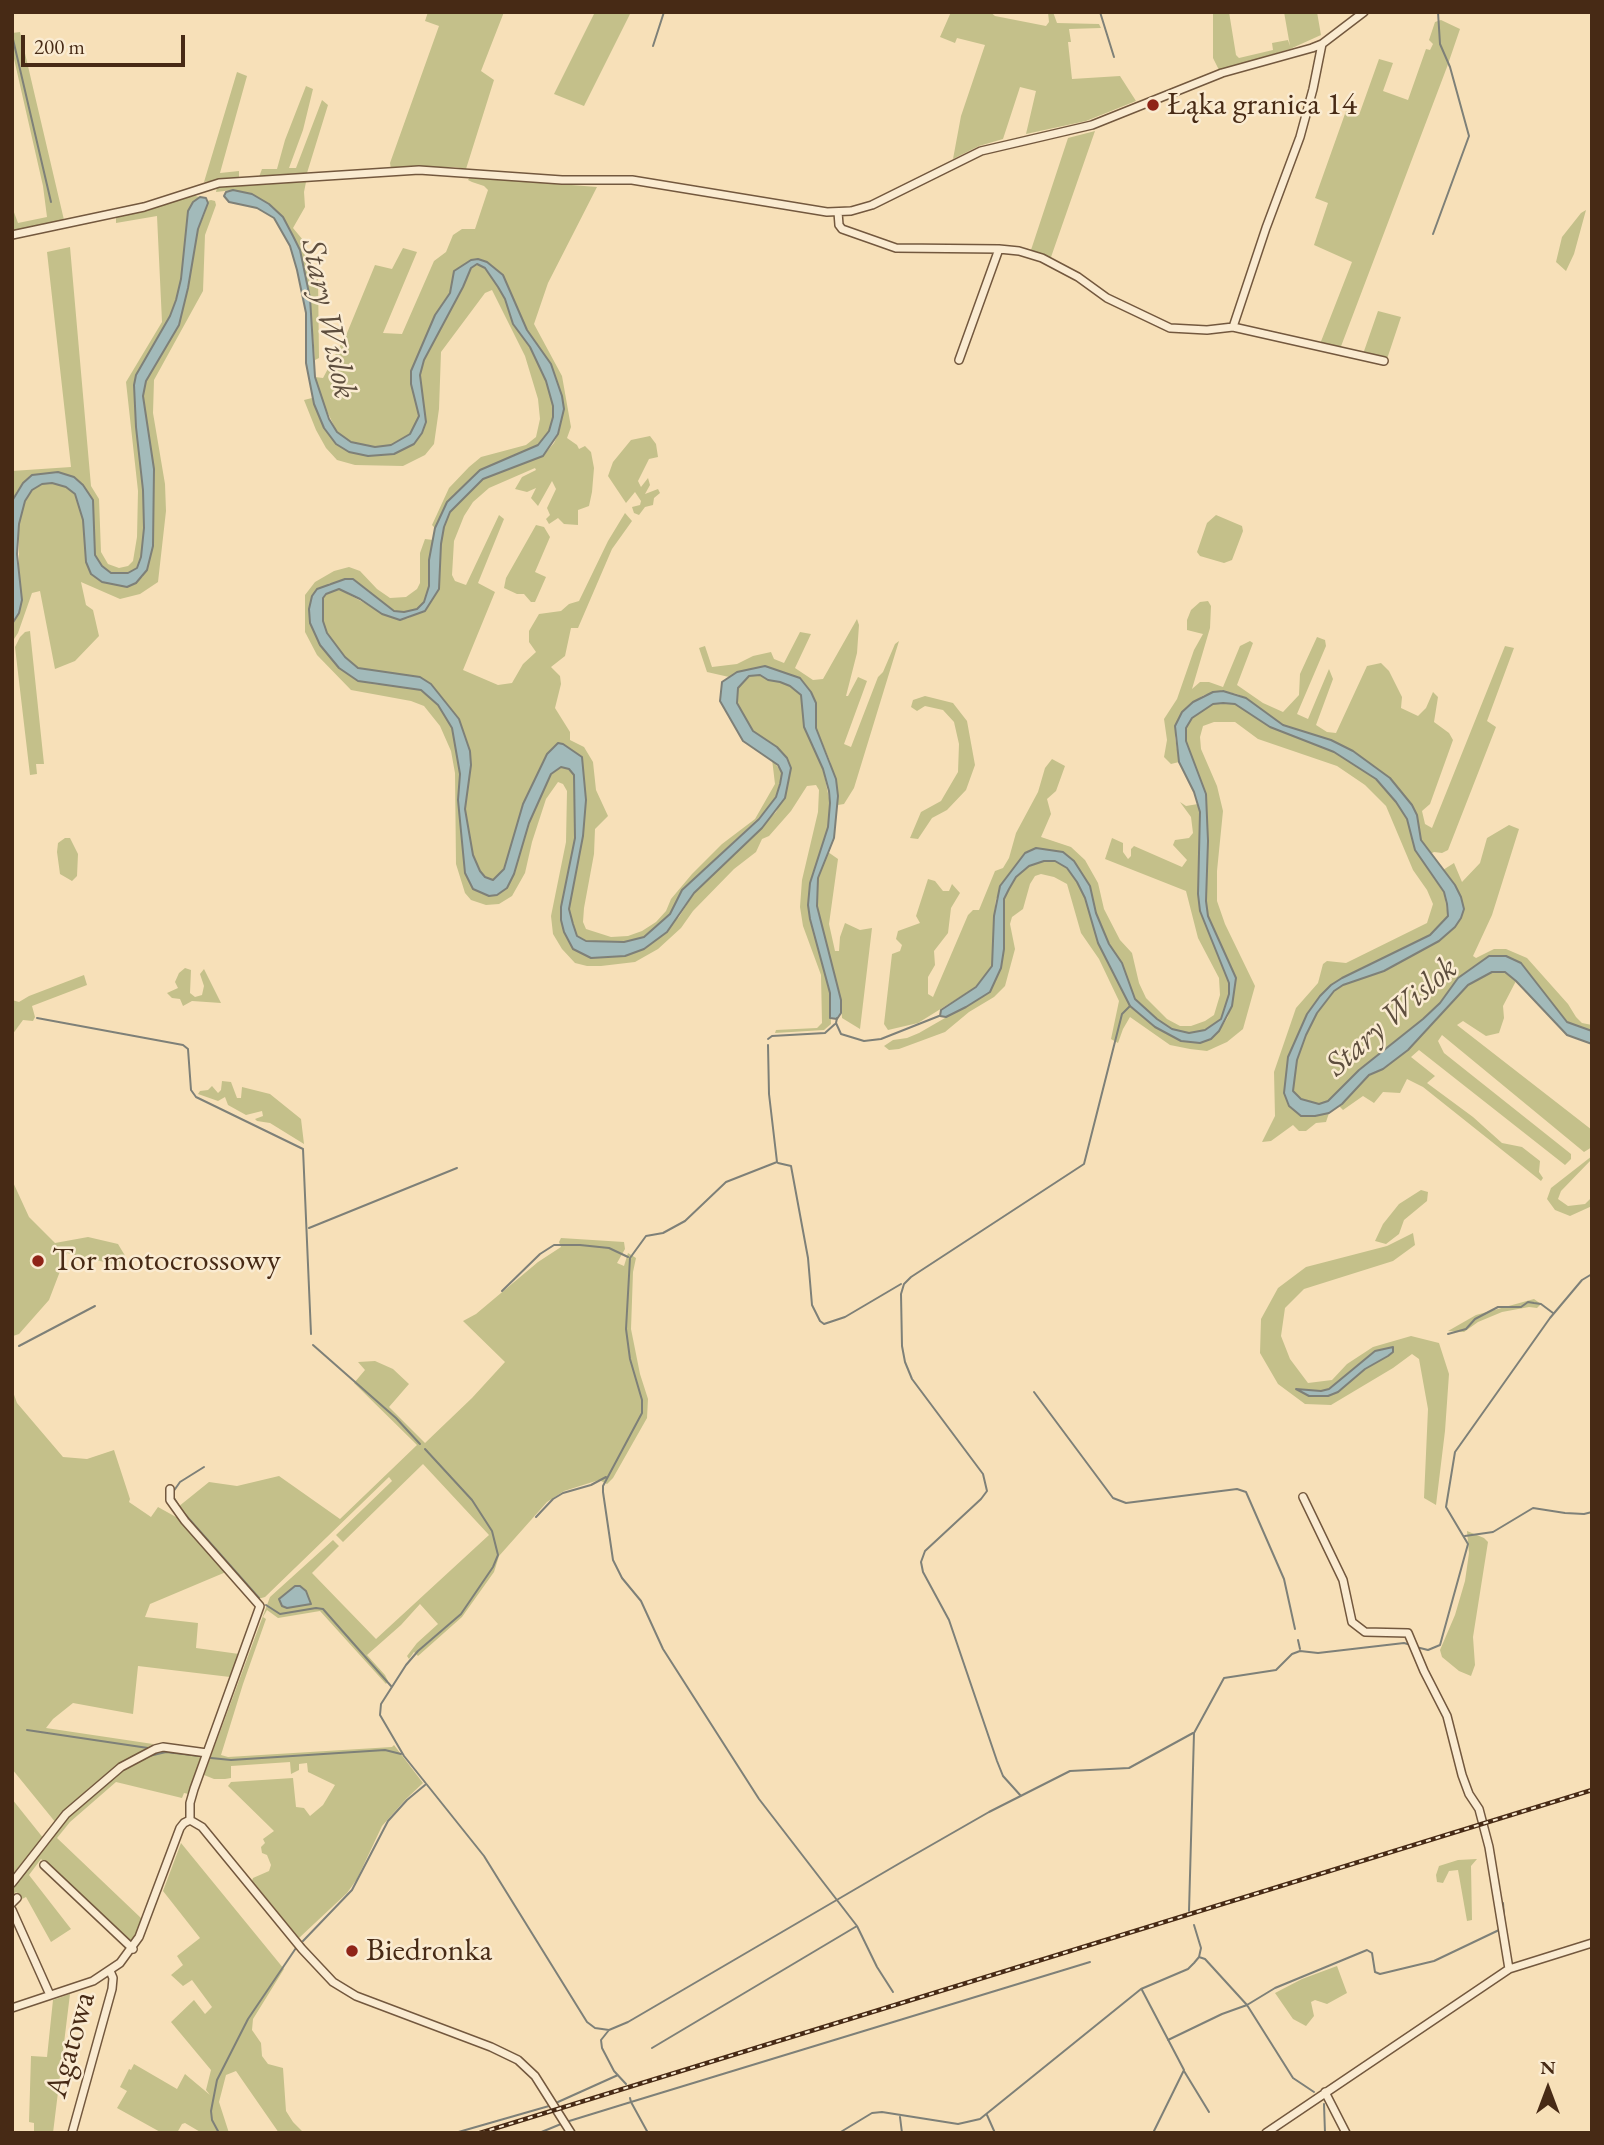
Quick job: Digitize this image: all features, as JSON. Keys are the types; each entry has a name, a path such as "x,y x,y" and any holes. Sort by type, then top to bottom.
{"street":[{"path":"12,235 144,207 219,183 419,170 562,180 632,180 838,212 851,211 872,205 981,151 1092,125 1222,74 1322,44 1364,12"},
{"path":"1234,327 1300,137 1322,44"},
{"path":"838,212 842,229 895,248 999,249 1019,251 1042,258 1078,276 1107,298 1170,328 1207,330 1234,327 1384,361"},
{"path":"959,360 999,249"},
{"path":"170,1489 170,1500 185,1521 260,1606 190,1802 190,1820"},
{"path":"1303,1497 1343,1580 1352,1622 1365,1632 1408,1633 1447,1716 1462,1775 1481,1815 1489,1847 1509,1969"},
{"path":"12,1883 66,1814 121,1767 155,1749 207,1753"},
{"path":"190,1820 202,1827 324,1974 342,1989 518,2060 535,2076 571,2133"},
{"path":"12,2008 93,1981 110,1971 132,1949 144,1926 180,1828 190,1820"},
{"path":"44,1865 132,1949"},
{"path":"12,1910 50,1995"},
{"path":"1266,2133 1509,1969 1524,1962 1592,1943"},
{"name":"Agatowa","path":"72,2133 114,1985 110,1971"},
{"path":"1325,2092 1346,2133"}],"shaded area":[{"path":"428,12 504,12 481,71 494,80 466,169 391,169 390,163 439,26 425,21"},
{"path":"595,12 631,12 584,106 554,94"},
{"path":"951,12 990,12 995,16 1046,26 1049,22 1048,12 1053,12 1057,23 1099,24 1101,28 1069,29 1072,79 1120,76 1136,101 1086,121 1026,134 1036,91 1020,87 1003,139 979,146 953,159 961,116 985,45 957,38 955,43 940,37"},
{"path":"1213,12 1229,12 1236,55 1239,58 1273,50 1272,43 1288,40 1290,46 1284,12 1317,12 1321,35 1290,49 1219,70 1213,58"},
{"path":"1441,20 1460,29 1447,67 1340,349 1320,344 1352,262 1314,245 1328,203 1315,198 1346,111 1359,115 1379,59 1393,63 1383,91 1408,100 1426,49 1430,50 1433,44 1429,40 1435,22"},
{"path":"20,32 64,220 12,232 12,207 18,223 47,217 43,186 12,50 12,33"},
{"path":"237,72 247,76 220,173 239,171 239,177 204,182"},
{"path":"306,86 313,89 303,130 289,168 296,168 322,100 328,105 307,173 259,177 262,169 277,169"},
{"path":"1095,131 1050,260 1030,253 1068,138"},
{"path":"470,177 597,187 548,283 534,324 562,376 571,427 567,438 579,449 585,446 591,452 594,468 589,506 578,510 578,525 564,524 558,518 549,524 546,519 550,515 547,508 556,489 552,481 538,506 531,498 536,488 527,492 515,489 522,477 536,470 535,468 489,488 473,502 464,516 454,541 452,575 455,581 466,585 499,515 504,519 478,583 495,592 463,670 498,685 512,683 523,664 536,652 529,642 529,631 539,614 561,611 569,604 579,601 625,513 632,521 612,549 578,628 571,628 565,656 551,667 560,676 561,684 555,708 570,732 570,740 584,747 593,762 596,790 608,816 595,829 594,854 584,908 583,922 586,929 611,937 628,936 656,922 692,874 722,844 755,819 775,784 772,759 782,773 776,797 767,810 682,890 670,914 644,937 624,942 586,941 577,936 569,909 583,837 586,800 582,757 563,744 553,747 547,754 523,804 504,868 493,880 485,877 473,855 465,809 471,765 470,752 459,719 431,684 420,677 358,668 345,657 327,634 323,622 323,598 339,589 390,617 400,620 409,618 439,589 441,544 450,512 483,479 543,456 559,432 564,409 551,364 527,330 503,275 471,260 454,271 450,292 435,315 411,371 411,384 419,416 410,434 391,445 375,447 351,442 337,432 323,403 315,377 323,378 347,333 375,265 392,269 403,248 417,252 383,333 402,334 434,261 446,252 453,235 462,229 475,229 488,190 468,180"},
{"path":"306,182 305,207 293,228 303,240 314,273 318,277 319,358 315,360 310,298 300,250 283,217 233,190 216,192 217,187"},
{"path":"200,197 193,202 188,212 181,279 176,300 170,316 136,375 134,385 143,490 144,528 141,557 137,568 128,573 111,573 95,555 93,500 58,472 17,491 12,501 12,471 71,467 47,252 70,247 91,486 99,499 101,552 108,564 119,568 128,566 133,561 137,537 138,491 126,382 162,322 157,216 116,223 116,216 170,200"},
{"path":"207,201 215,201 216,205 205,235 203,291 154,380 153,413 165,484 166,511 158,582 140,594 120,599 81,582 86,605 93,610 99,636 75,661 55,669 40,591 32,593 18,633 12,642 12,624 19,613 19,524 25,501 32,490 43,484 52,483 66,487 75,494 79,502 86,561 91,574 102,582 143,577 147,432 143,396 146,381 179,325 198,229"},
{"path":"1586,210 1574,254 1566,271 1556,262 1562,237"},
{"path":"477,264 485,267 498,287 513,324 530,347 546,381 553,417 549,431 538,446 480,470 447,502 435,528 432,525 449,488 469,467 481,457 526,445 536,437 540,419 538,399 525,356 492,290 485,293 441,352 439,409 434,444 425,455 403,466 355,465 337,460 326,448 316,430 304,400 312,398 324,428 336,444 394,454 426,422 420,375 424,360 471,268"},
{"path":"1378,311 1401,317 1387,359 1363,354"},
{"path":"650,436 656,444 658,457 649,459 638,481 641,487 648,478 650,485 645,494 658,489 660,493 654,498 653,505 645,507 639,515 634,513 632,507 640,505 641,501 635,492 626,503 608,476 613,462 631,440"},
{"path":"1216,515 1242,526 1243,531 1232,560 1224,563 1200,556 1197,552 1207,523"},
{"path":"536,525 544,527 550,537 535,572 546,577 535,602 531,602 524,594 504,588 506,578"},
{"path":"425,539 433,540 429,560 429,586 424,602 417,609 394,611 379,601 329,583 310,623 371,684 421,690 438,705 452,728 456,743 465,873 473,889 483,894 514,874 529,823 551,774 561,767 569,769 574,775 575,838 561,907 573,949 625,956 679,917 703,882 776,812 789,782 762,738 753,731 744,717 737,703 738,688 743,680 755,674 790,685 801,695 804,727 823,769 830,803 828,827 810,883 808,905 830,993 831,1024 824,1030 775,1033 776,1030 817,1028 822,1023 821,975 803,926 800,907 802,880 818,812 819,790 816,785 807,786 791,811 769,836 762,839 756,852 734,869 693,911 681,928 658,949 635,962 601,966 575,963 553,934 551,916 566,842 567,791 563,784 558,782 546,799 525,873 512,896 499,904 486,905 471,900 465,893 456,864 455,773 451,751 440,726 424,706 411,701 351,690 317,655 305,632 305,595 315,582 334,571 349,567 360,571 390,598 406,597 417,589 420,583 420,553"},
{"path":"1208,601 1211,606 1210,628 1192,689 1200,682 1223,687 1240,646 1250,641 1253,643 1237,685 1263,703 1283,712 1299,695 1300,674 1317,637 1325,640 1326,646 1297,714 1308,719 1329,669 1333,679 1316,725 1327,732 1336,733 1367,666 1381,663 1389,671 1402,697 1401,708 1418,716 1426,708 1433,692 1438,697 1434,722 1449,733 1453,740 1430,804 1422,811 1425,824 1432,828 1505,646 1514,648 1487,721 1496,727 1448,850 1430,854 1421,840 1412,805 1390,778 1331,740 1283,725 1237,694 1223,691 1204,695 1193,702 1182,712 1175,737 1179,762 1171,764 1164,757 1167,740 1164,719 1177,699 1194,650 1203,634 1187,630 1187,620 1191,610 1200,602"},
{"path":"857,619 857,653 846,696 858,677 867,681 844,744 851,747 878,677 899,641 854,788 844,804 838,805 830,761 816,728 817,717 800,678 743,670 729,677 707,672 699,648 705,646 712,667 737,664 753,656 771,652 774,659 784,663 800,632 811,634 795,668 813,680 823,679"},
{"path":"30,631 44,764 36,764 37,774 30,775 15,647 20,637"},
{"path":"925,696 953,703 967,721 975,765 966,790 947,810 932,818 918,839 910,838 921,812 941,801 958,772 959,744 954,722 943,710 925,706 917,711 911,707 913,700"},
{"path":"1213,704 1235,704 1270,727 1334,752 1376,779 1407,819 1415,850 1444,893 1448,916 1430,935 1342,978 1320,996 1284,1093 1315,1116 1329,1113 1326,1122 1316,1123 1306,1131 1299,1131 1293,1125 1271,1141 1262,1142 1275,1116 1274,1072 1296,1008 1318,983 1323,964 1327,961 1346,963 1427,923 1433,904 1413,870 1386,806 1365,785 1337,766 1258,739 1235,722 1214,722 1203,726 1200,737 1201,749 1217,786 1223,811 1217,901 1255,986 1243,1029 1227,1042 1207,1051 1170,1045 1130,1017 1118,1043 1111,1039 1119,1001 1099,959 1081,933 1067,884 1041,874 1035,876 1030,884 1023,909 1012,917 1010,924 1015,949 1005,986 945,1032 899,1049 889,1050 884,1046 893,1040 919,1033 990,992 1004,899 1016,877 1029,866 1044,861 1055,861 1067,868 1077,882 1085,898 1098,943 1130,1006 1156,1027 1181,1041 1200,1043 1211,1039 1219,1031 1228,1017 1236,978 1208,916 1208,841 1193,760 1186,741 1186,728 1192,718"},
{"path":"1052,759 1065,766 1056,791 1047,799 1051,814 1041,837 1071,847 1085,860 1098,883 1104,909 1120,940 1132,953 1139,983 1146,998 1167,1019 1180,1026 1191,1026 1214,1015 1220,995 1219,978 1198,938 1186,891 1105,859 1112,838 1123,843 1123,852 1128,859 1134,846 1182,867 1187,860 1173,845 1175,840 1189,838 1193,833 1191,817 1180,802 1186,806 1198,804 1200,911 1229,983 1229,994 1221,1019 1205,1030 1188,1033 1172,1029 1135,999 1122,963 1109,944 1096,912 1090,886 1074,861 1063,852 1036,848 996,899 992,966 986,976 976,987 918,1023 888,1030 884,1024 892,954 900,951 902,945 896,939 898,931 920,923 916,916 928,879 935,881 943,891 949,891 952,884 960,893 951,908 948,933 934,951 935,965 928,977 928,994 933,997 968,915 973,910 979,910 995,871 1003,868 1009,858 1016,833 1038,792 1045,768"},
{"path":"1509,825 1519,829 1492,915 1473,956 1476,958 1494,949 1506,949 1527,958 1568,1004 1576,1017 1582,1023 1592,1025 1592,1031 1567,1022 1521,963 1458,978 1440,1003 1359,1070 1328,1101 1319,1104 1301,1099 1293,1092 1297,1060 1317,1013 1334,991 1343,985 1385,971 1439,941 1455,927 1461,918 1455,885 1443,870 1454,863 1462,882 1480,863 1487,838"},
{"path":"70,838 78,854 77,876 72,881 60,874 58,843"},
{"path":"828,852 838,859 829,924 835,951 839,951 845,923 860,930 872,928 860,1029 842,1018 841,1000 817,906 818,878"},
{"path":"185,968 191,970 190,993 195,997 202,995 204,986 200,974 204,969 221,1003 192,1001 183,1006 180,999 172,998 167,993 178,988 175,982"},
{"path":"1492,972 1505,972 1516,981 1503,1006 1504,1018 1499,1033 1486,1036 1463,1021 1457,1025 1592,1130 1592,1147 1584,1152 1442,1035 1438,1041 1444,1053 1571,1154 1571,1159 1565,1165 1419,1050 1411,1057 1435,1076 1427,1083 1473,1117 1502,1143 1522,1147 1540,1161 1539,1172 1543,1178 1541,1181 1423,1087 1407,1079 1400,1093 1383,1092 1374,1103 1363,1096 1343,1110 1339,1106 1369,1075 1383,1069 1430,1027 1468,985"},
{"path":"84,975 87,985 32,1006 35,1017 33,1021 23,1020 12,1035 12,1000 19,1002"},
{"path":"222,1081 231,1082 237,1098 241,1098 242,1087 270,1094 301,1119 304,1144 270,1123 257,1121 255,1119 263,1116 262,1111 246,1115 228,1105 225,1097 218,1101 198,1094 212,1086 218,1093"},
{"path":"1592,1156 1561,1191 1558,1199 1568,1206 1585,1204 1592,1197 1592,1206 1570,1216 1555,1210 1547,1199 1551,1188"},
{"name":"Tor motocrossowy","path":"12,1180 29,1217 55,1243 88,1237 118,1244 133,1269 67,1253 49,1300 19,1334 13,1336"},
{"path":"1421,1190 1428,1192 1427,1201 1404,1220 1399,1234 1386,1244 1375,1241 1383,1224 1399,1204"},
{"path":"1413,1233 1415,1245 1393,1261 1304,1289 1285,1308 1281,1336 1290,1359 1308,1383 1332,1380 1347,1364 1373,1347 1411,1336 1439,1343 1449,1374 1436,1505 1424,1498 1428,1409 1419,1359 1412,1354 1331,1405 1305,1404 1278,1384 1260,1353 1261,1319 1278,1288 1306,1267 1387,1246"},
{"path":"561,1238 624,1242 625,1249 617,1263 624,1266 628,1253 636,1258 631,1329 648,1399 647,1418 613,1478 607,1484 599,1480 564,1491 547,1502 499,1556 494,1572 462,1617 418,1656 414,1652 409,1659 407,1656 417,1643 438,1624 420,1604 367,1655 385,1675 388,1681 386,1684 320,1611 278,1618 267,1610 263,1617 266,1619 221,1755 228,1757 394,1745 423,1783 382,1826 357,1879 347,1893 299,1938 252,1881 269,1871 271,1865 261,1847 265,1843 263,1839 274,1831 228,1786 231,1782 293,1778 296,1807 304,1808 310,1816 323,1805 335,1785 308,1772 307,1763 299,1764 299,1770 291,1774 290,1762 231,1766 231,1778 225,1779 204,1775 270,1597 333,1540 339,1546 312,1573 376,1639 489,1535 423,1464 343,1542 336,1535 392,1481 389,1477 265,1597 258,1599 178,1507 209,1482 237,1486 279,1476 340,1519 417,1445 354,1383 365,1370 358,1362 375,1361 393,1369 409,1384 389,1407 425,1443 505,1362 463,1321 476,1314 538,1262 561,1247"},
{"path":"1534,1299 1541,1304 1537,1308 1502,1312 1478,1322 1464,1332 1448,1331 1476,1315"},
{"path":"12,1389 17,1403 63,1457 87,1459 114,1450 129,1502 151,1517 158,1507 176,1517 178,1515 226,1572 150,1604 145,1617 198,1623 196,1648 239,1654 230,1677 138,1666 133,1714 73,1703 53,1719 46,1728 153,1744 111,1770 89,1788 56,1823 12,1769"},
{"path":"1467,1531 1488,1542 1473,1637 1475,1665 1471,1676 1459,1671 1442,1657 1440,1650 1455,1615 1465,1581 1469,1553"},
{"path":"162,1750 200,1754 202,1759 189,1794 184,1793 182,1798 116,1782 70,1822 57,1838 142,1919 131,1944 41,1859 29,1875 71,1929 51,1942 26,1897 22,1899 16,1892 12,1896 12,1886 57,1828 100,1786 139,1758"},
{"path":"12,1799 44,1839 12,1879"},
{"path":"181,1843 284,1969 253,2019 252,2030 261,2043 262,2056 268,2064 283,2068 286,2111 304,2133 279,2133 236,2071 226,2075 219,2102 229,2133 202,2133 185,2123 177,2133 162,2133 117,2108 127,2091 120,2087 134,2064 177,2089 185,2074 210,2095 206,2090 211,2070 171,2022 194,2000 205,2014 212,2007 192,1980 183,1986 171,1975 183,1965 177,1956 200,1938 163,1891"},
{"path":"1477,1859 1471,1866 1472,1920 1467,1921 1458,1870 1449,1871 1443,1883 1437,1882 1436,1875 1439,1866 1458,1860"},
{"path":"1337,1966 1347,1993 1327,2004 1315,2000 1311,2002 1314,2016 1306,2026 1293,2019 1275,1993"},
{"path":"70,1994 53,2133 34,2133 34,2123 29,2122 31,2056 47,2057 53,2000"}],"water":[{"path":"233,190 252,194 269,204 283,217 300,250 310,298 315,377 329,419 337,432 351,442 375,447 391,445 410,434 419,416 411,384 411,371 435,315 450,293 454,271 471,260 487,262 503,275 527,330 551,364 564,409 558,434 543,456 483,479 450,512 441,544 439,589 425,611 400,620 382,614 339,589 323,598 323,621 327,633 345,657 358,668 420,677 431,684 459,719 470,751 471,765 465,809 473,855 480,871 493,880 504,869 523,804 547,754 558,743 563,744 582,757 586,800 583,836 569,909 577,936 586,941 624,942 644,937 670,914 682,890 759,819 776,797 780,784 782,773 778,765 743,741 720,701 722,682 737,672 765,666 800,678 816,703 816,728 836,779 838,796 834,838 818,878 817,906 841,1000 841,1013 837,1019 830,1018 830,993 808,905 810,883 828,827 829,791 823,769 804,727 801,695 780,682 760,675 749,676 738,688 737,703 753,731 777,747 787,758 791,768 785,798 762,828 694,893 667,932 644,949 625,956 591,958 573,949 564,932 561,907 575,838 574,775 569,769 561,767 551,774 529,823 514,874 507,888 497,895 489,896 473,889 465,873 458,800 460,774 452,728 438,705 421,690 358,681 339,668 320,645 310,623 309,609 317,589 345,579 353,579 394,611 417,609 424,602 429,586 429,560 435,528 447,502 480,470 538,445 549,431 553,406 546,381 530,347 513,324 498,287 485,268 477,264 471,268 424,360 420,375 426,422 422,433 414,444 394,454 368,456 349,452 336,444 324,428 314,404 306,363 306,313 290,246 274,218 257,208 229,202 224,196 226,192"},
{"path":"200,197 206,198 208,203 198,229 179,325 146,381 143,396 154,469 153,546 147,570 136,583 127,587 102,582 91,574 86,562 83,520 75,494 66,487 52,483 42,484 32,490 25,501 19,524 17,554 22,600 19,613 12,624 12,501 23,483 32,475 58,472 74,477 93,500 95,555 102,566 111,573 128,573 137,568 144,528 134,385 136,375 170,316 176,300 181,279 188,211"},
{"path":"1223,691 1246,698 1283,725 1331,740 1353,751 1390,778 1412,805 1417,815 1421,840 1455,885 1464,909 1455,927 1439,941 1384,971 1343,985 1334,991 1317,1013 1297,1060 1293,1091 1301,1099 1319,1104 1328,1101 1359,1070 1440,1003 1458,978 1489,956 1506,956 1521,963 1567,1022 1592,1031 1592,1044 1567,1035 1505,972 1492,972 1468,985 1408,1050 1383,1069 1369,1075 1342,1104 1329,1113 1301,1116 1289,1106 1284,1093 1288,1057 1307,1014 1320,996 1342,978 1430,935 1448,916 1447,904 1444,892 1415,850 1407,819 1376,779 1334,752 1270,727 1235,704 1223,703 1213,704 1192,718 1186,728 1186,741 1206,794 1208,916 1236,978 1232,1006 1219,1031 1211,1039 1200,1043 1181,1041 1155,1027 1130,1006 1098,943 1085,898 1077,882 1067,868 1055,861 1029,866 1016,877 1004,899 1004,949 1001,968 990,992 946,1017 940,1016 941,1010 976,987 992,966 994,916 1000,886 1025,853 1036,848 1063,852 1074,861 1090,886 1096,913 1109,944 1122,963 1135,999 1172,1029 1189,1033 1205,1030 1221,1019 1229,994 1229,983 1200,911 1200,812 1194,792 1179,762 1175,726 1182,712 1193,702 1213,692"},
{"path":"1393,1347 1393,1352 1365,1369 1338,1392 1328,1396 1309,1396 1296,1389 1329,1389 1375,1351"},
{"path":"295,1586 306,1591 311,1604 287,1608 282,1606 279,1599"}],"waterway":[{"path":"653,46 664,12"},
{"path":"1100,12 1114,57"},
{"path":"1433,234 1469,136 1450,67 1440,44 1438,12"},
{"path":"12,35 51,202"},
{"path":"1021,1796 1003,1776 949,1620 923,1572 921,1562 925,1551 987,1491 983,1474 912,1379 902,1346 901,1294 904,1284 911,1277 1084,1164 1122,1014 1130,1006"},
{"name":"Stary Wislok","path":"837,1018 836,1023 841,1034 864,1041 881,1039 939,1016"},
{"path":"37,1018 183,1045 188,1049 191,1090 196,1097 303,1149 311,1334"},
{"path":"768,1039 772,1036 825,1033 835,1024"},
{"path":"652,2048 857,1926 759,1799 663,1649 641,1601 622,1578 613,1560 603,1492 603,1486 642,1413 642,1400 630,1359 626,1329 630,1258 646,1236 663,1233 685,1221 726,1182 777,1162 769,1094 768,1045"},
{"path":"778,1163 791,1166 808,1258 812,1305 820,1321 824,1324 845,1317 901,1284"},
{"path":"309,1228 457,1168"},
{"path":"502,1291 540,1254 554,1245 609,1248 628,1257"},
{"path":"1416,1647 1428,1650 1440,1645 1468,1544 1446,1507 1455,1452 1550,1318 1582,1280 1592,1274"},
{"path":"1448,1334 1466,1329 1475,1319 1498,1307 1521,1307 1528,1302 1541,1304 1553,1313"},
{"path":"19,1346 95,1306"},
{"path":"313,1345 396,1418 420,1444"},
{"path":"1034,1392 1113,1498 1126,1503 1237,1489 1246,1492 1284,1579 1295,1629"},
{"path":"425,1449 472,1500 492,1531 498,1555 493,1567 461,1614 418,1651 406,1665 381,1704 380,1715 404,1756 484,1856 587,2022 595,2028 609,2030"},
{"path":"204,1467 180,1482 173,1492 174,1498 182,1511 259,1598"},
{"path":"536,1517 553,1499 563,1493 591,1485 606,1477"},
{"path":"1465,1536 1493,1532 1533,1508 1565,1513 1592,1512"},
{"path":"266,1605 280,1614 323,1609 391,1686"},
{"path":"1298,1640 1300,1649"},
{"path":"1189,1911 1194,1733 1224,1678 1276,1670 1292,1654 1300,1651 1318,1653 1404,1643 1411,1645"},
{"path":"27,1730 148,1748"},
{"path":"626,2084 614,2071 602,2048 601,2040 609,2030 628,2022 989,1812 1070,1771 1129,1768 1193,1733"},
{"path":"211,1758 231,1760 385,1750 401,1754"},
{"path":"149,1756 166,1752 200,1756"},
{"path":"303,1941 352,1890 388,1821 425,1785"},
{"path":"12,1889 31,1865"},
{"path":"1503,1903 1505,1928"},
{"path":"839,2133 872,2113 882,2112 958,2124 980,2119 1141,1989 1188,1969 1199,1957 1201,1948 1194,1925"},
{"path":"857,1926 893,1992"},
{"path":"1168,2040 1247,2005 1275,1988 1367,1950 1372,1953 1375,1972 1380,1974 1434,1961 1499,1930"},
{"path":"219,2133 212,2120 211,2111 217,2080 248,2019 296,1948"},
{"path":"1199,1957 1205,1959 1247,2005 1293,2078 1314,2092"},
{"path":"648,2133 631,2102 1090,1962"},
{"path":"1592,1974 1592,1982"},
{"path":"1142,1990 1184,2070 1153,2133"},
{"path":"1184,2071 1209,2112"},
{"path":"558,2102 618,2075"},
{"path":"566,2122 631,2102 630,2098"},
{"path":"1324,2104 1325,2133"},
{"path":"455,2133 549,2106"},
{"path":"987,2115 995,2133"},
{"path":"900,2117 902,2133"},
{"path":"539,2133 561,2124"}],"railway":[{"path":"480,2133 1592,1790"}],"place":[{"name":"Łąka granica 14","path":"1153,105"},
{"name":"Tor motocrossowy","path":"38,1261"},
{"name":"Biedronka","path":"352,1951"}]}
